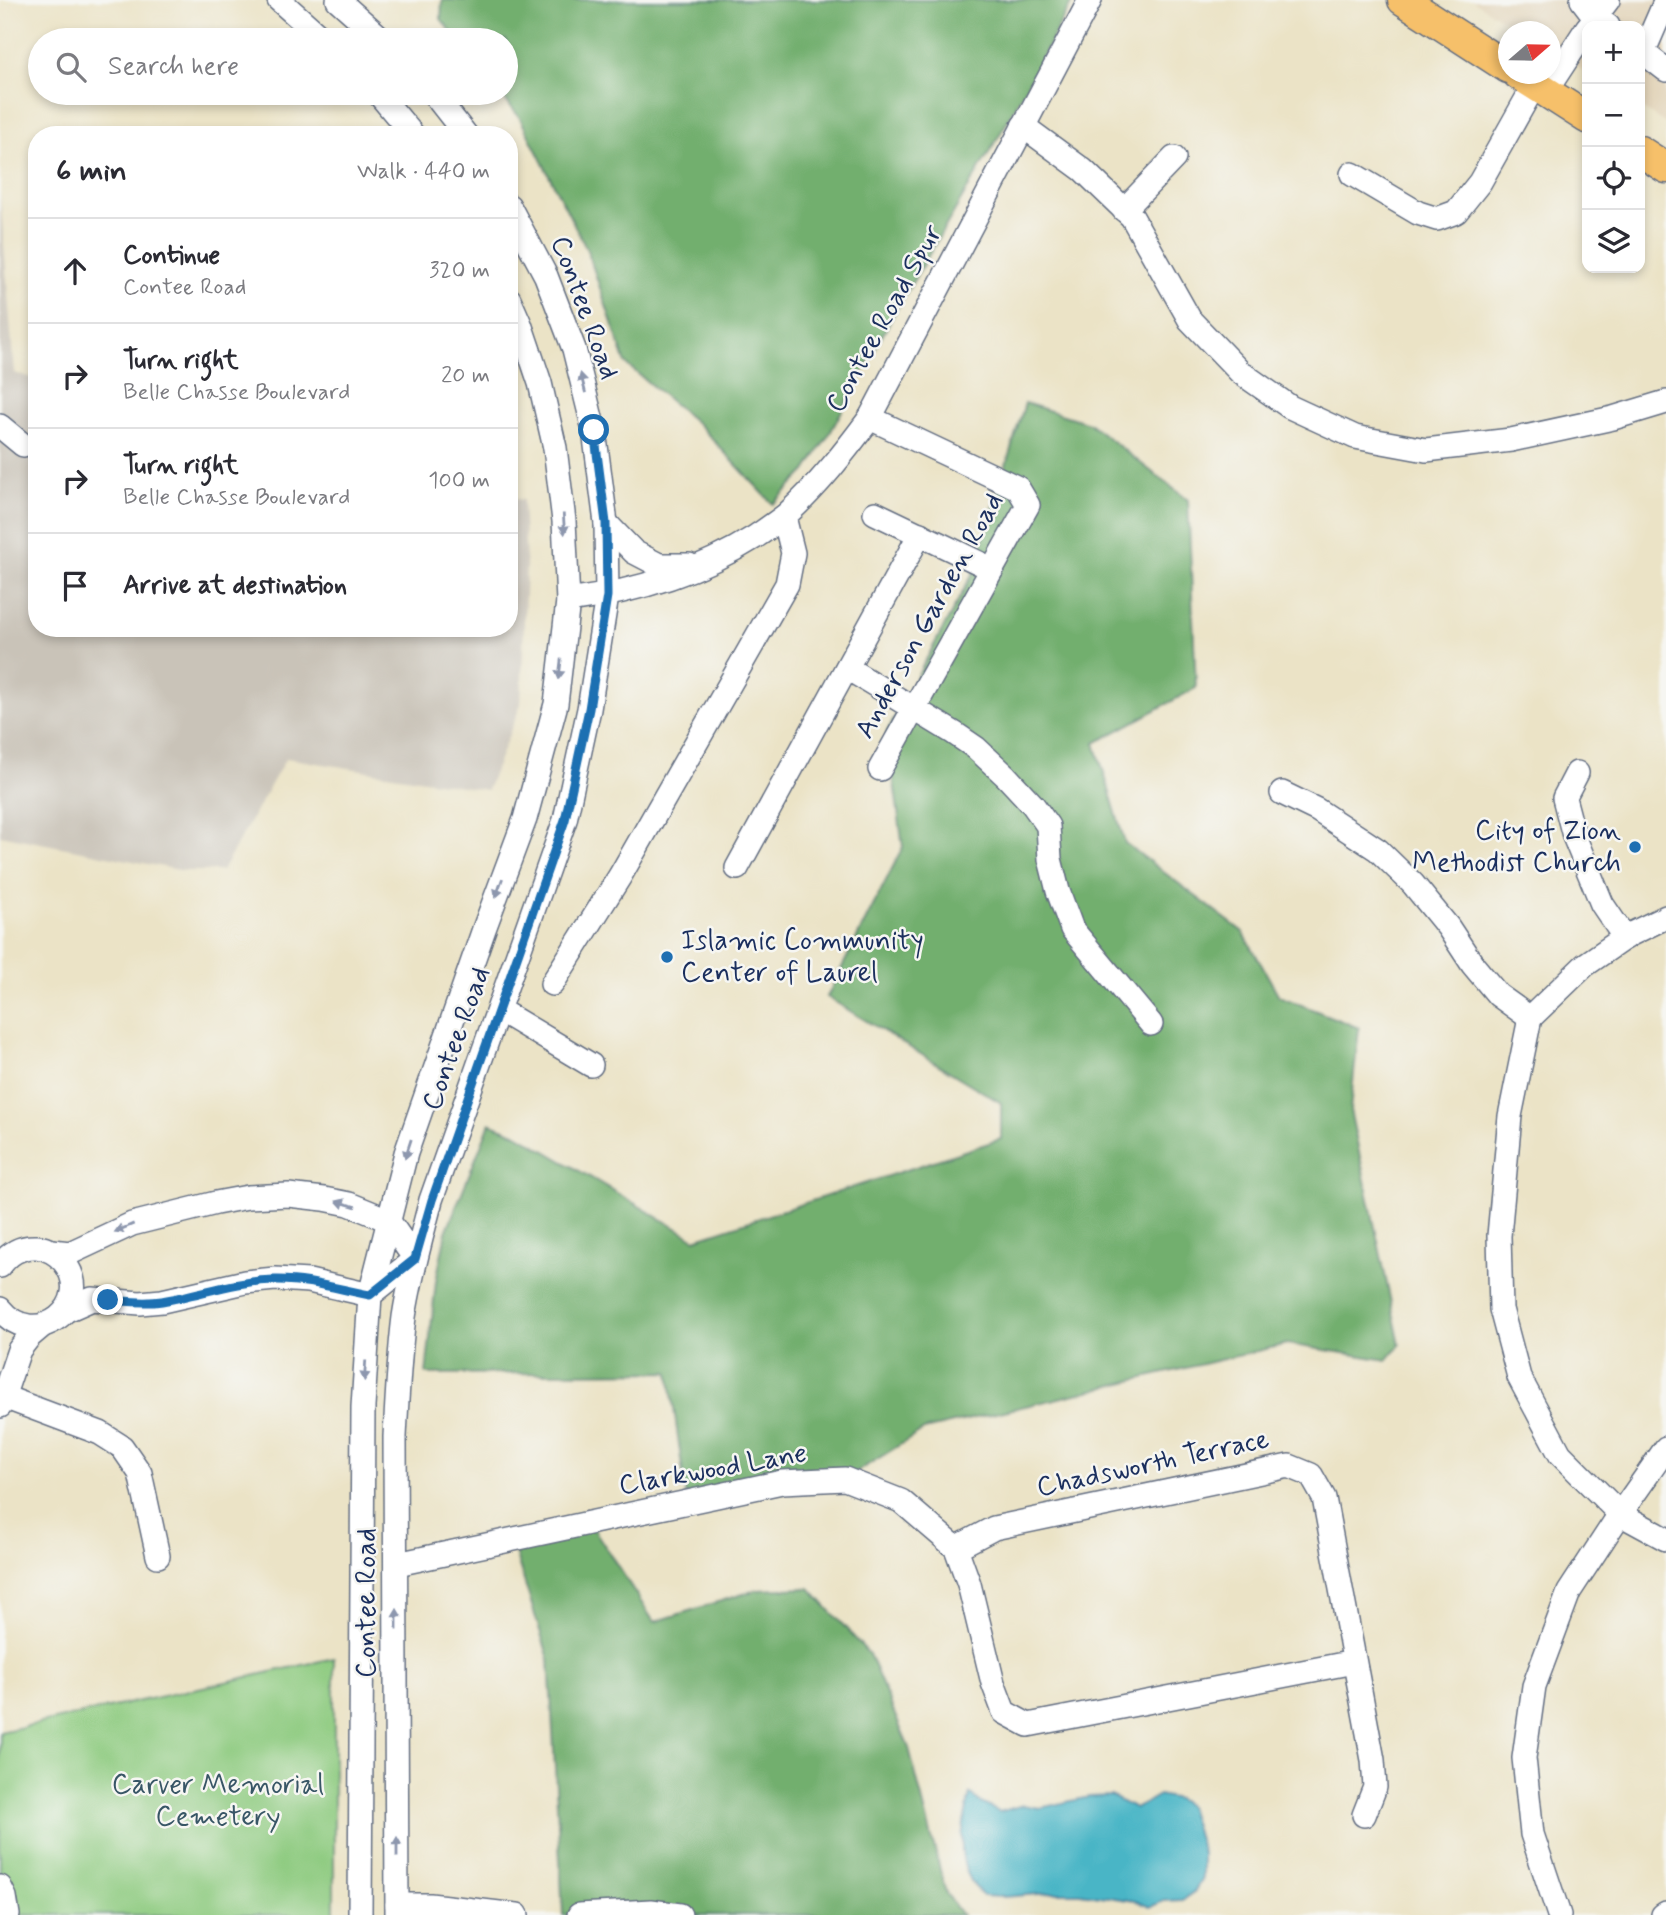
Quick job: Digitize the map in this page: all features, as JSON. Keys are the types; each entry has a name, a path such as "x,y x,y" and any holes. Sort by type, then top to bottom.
{"main road":[{"path":"1403,0 1498,62"},
{"path":"1535,84 1582,115"},
{"path":"1645,154 1666,168"}],"street":[{"path":"279,0 310,28"},
{"path":"338,0 370,28"},
{"name":"Contee Road Spur","path":"568,601 607,596 702,566 735,549 784,517 829,472 870,418 1090,0"},
{"path":"1645,44 1666,0"},
{"path":"1561,53 1595,16"},
{"path":"1645,55 1666,70"},
{"path":"1352,174 1418,213 1437,219 1456,212 1480,182 1532,84"},
{"path":"388,105 406,126"},
{"path":"442,105 459,126"},
{"path":"1023,126 1083,170 1132,217 1190,320 1240,372 1290,407 1355,437 1426,450 1511,440 1614,418 1666,402"},
{"path":"1124,210 1174,158"},
{"name":"Contee Road","path":"397,1910 395,1437 405,1314 415,1259 432,1200 565,820 589,709 607,596 606,523 594,430 574,349 547,276 518,223"},
{"name":"Contee Road","path":"360,1915 363,1407 370,1295 407,1153 524,819 556,704 568,601 564,521 555,448 540,383 518,319"},
{"name":"Anderson Garden Road","path":"870,418 1018,488 1028,505 880,769"},
{"path":"0,426 23,445"},
{"path":"875,513 992,569"},
{"path":"552,984 620,876 788,584 793,553 784,517"},
{"path":"606,523 634,552 659,565 702,566"},
{"path":"737,868 920,534"},
{"path":"847,668 976,748 1033,805 1048,826 1053,870 1072,929 1151,1024"},
{"path":"1577,772 1564,797 1574,836 1602,904 1625,938"},
{"path":"1282,793 1317,810 1378,850 1413,884 1498,995 1530,1018"},
{"path":"1666,917 1625,938 1585,965 1530,1018 1510,1116 1499,1236 1501,1309 1519,1377 1560,1454 1620,1514 1666,1539"},
{"path":"499,1010 590,1065"},
{"path":"3,1256 27,1247 70,1253 132,1224 248,1197 288,1195 349,1205 388,1220 415,1259 370,1295 309,1281 275,1279 245,1282 162,1301 140,1303 92,1299 66,1310"},
{"path":"52,1251 70,1271 72,1297 66,1310 57,1319 42,1326 19,1350 2,1401 100,1433 122,1447 140,1473 158,1556"},
{"path":"3,1313 17,1324 42,1326"},
{"path":"3,1313 12,1328 12,1368"},
{"path":"1559,1915 1532,1834 1524,1758 1534,1686 1569,1592 1666,1448"},
{"name":"Chadsworth Terrace","path":"956,1548 994,1528 1289,1466 1311,1475 1324,1498 1373,1760 1375,1787 1364,1815"},
{"name":"Clarkwood Lane","path":"397,1564 782,1482 845,1479 901,1501 956,1548 969,1584 993,1684 1004,1712 1028,1725 1354,1662"},
{"path":"0,1887 8,1915"},
{"path":"397,1910 430,1905 517,1915"},
{"path":"579,1915 651,1912 680,1915"}],"shaded area":[{"path":"1472,0 1666,0 1666,124 1645,110 1645,21 1582,21 1582,70 1561,56 1561,21 1505,21"},
{"path":"0,193 14,373 28,377 28,637 518,637 518,499 523,500 526,565 521,704 487,790 286,758 222,871 184,871 0,835"}],"green space":[{"path":"442,0 1073,0 1010,117 895,312 830,433 806,471 773,504 699,425 626,364 587,250 520,118 510,105 518,105 518,28 448,28 441,19"},
{"path":"1025,403 1089,423 1188,500 1196,688 1095,743 1125,843 1243,932 1279,996 1359,1028 1350,1110 1400,1345 1387,1360 1287,1344 924,1430 845,1479 687,1503 669,1372 426,1374 436,1281 446,1232 490,1123 515,1133 695,1239 1001,1139 1001,1103 827,997 903,847 887,732 973,573"},
{"path":"590,1523 654,1622 756,1590 810,1588 869,1654 909,1748 946,1893 962,1915 563,1915 549,1659 511,1540"},
{"name":"Carver Memorial Cemetery","path":"334,1658 334,1915 0,1915 0,1732"}],"water":[{"path":"970,1794 999,1812 1023,1805 1040,1808 1089,1797 1111,1796 1135,1809 1159,1795 1177,1799 1188,1806 1202,1853 1202,1878 1195,1891 1182,1900 1164,1901 1150,1907 1135,1901 1080,1893 983,1896 973,1884 963,1860 962,1834"}],"place":[{"name":"City of Zion Methodist Church","path":"1635,847"},
{"name":"Islamic Community Center of Laurel","path":"667,957"}],"route":[{"path":"108,1300 140,1303 162,1301 245,1282 275,1279 309,1281 370,1295 415,1259 432,1200 565,820 589,709 607,596 606,523 594,430"}]}
